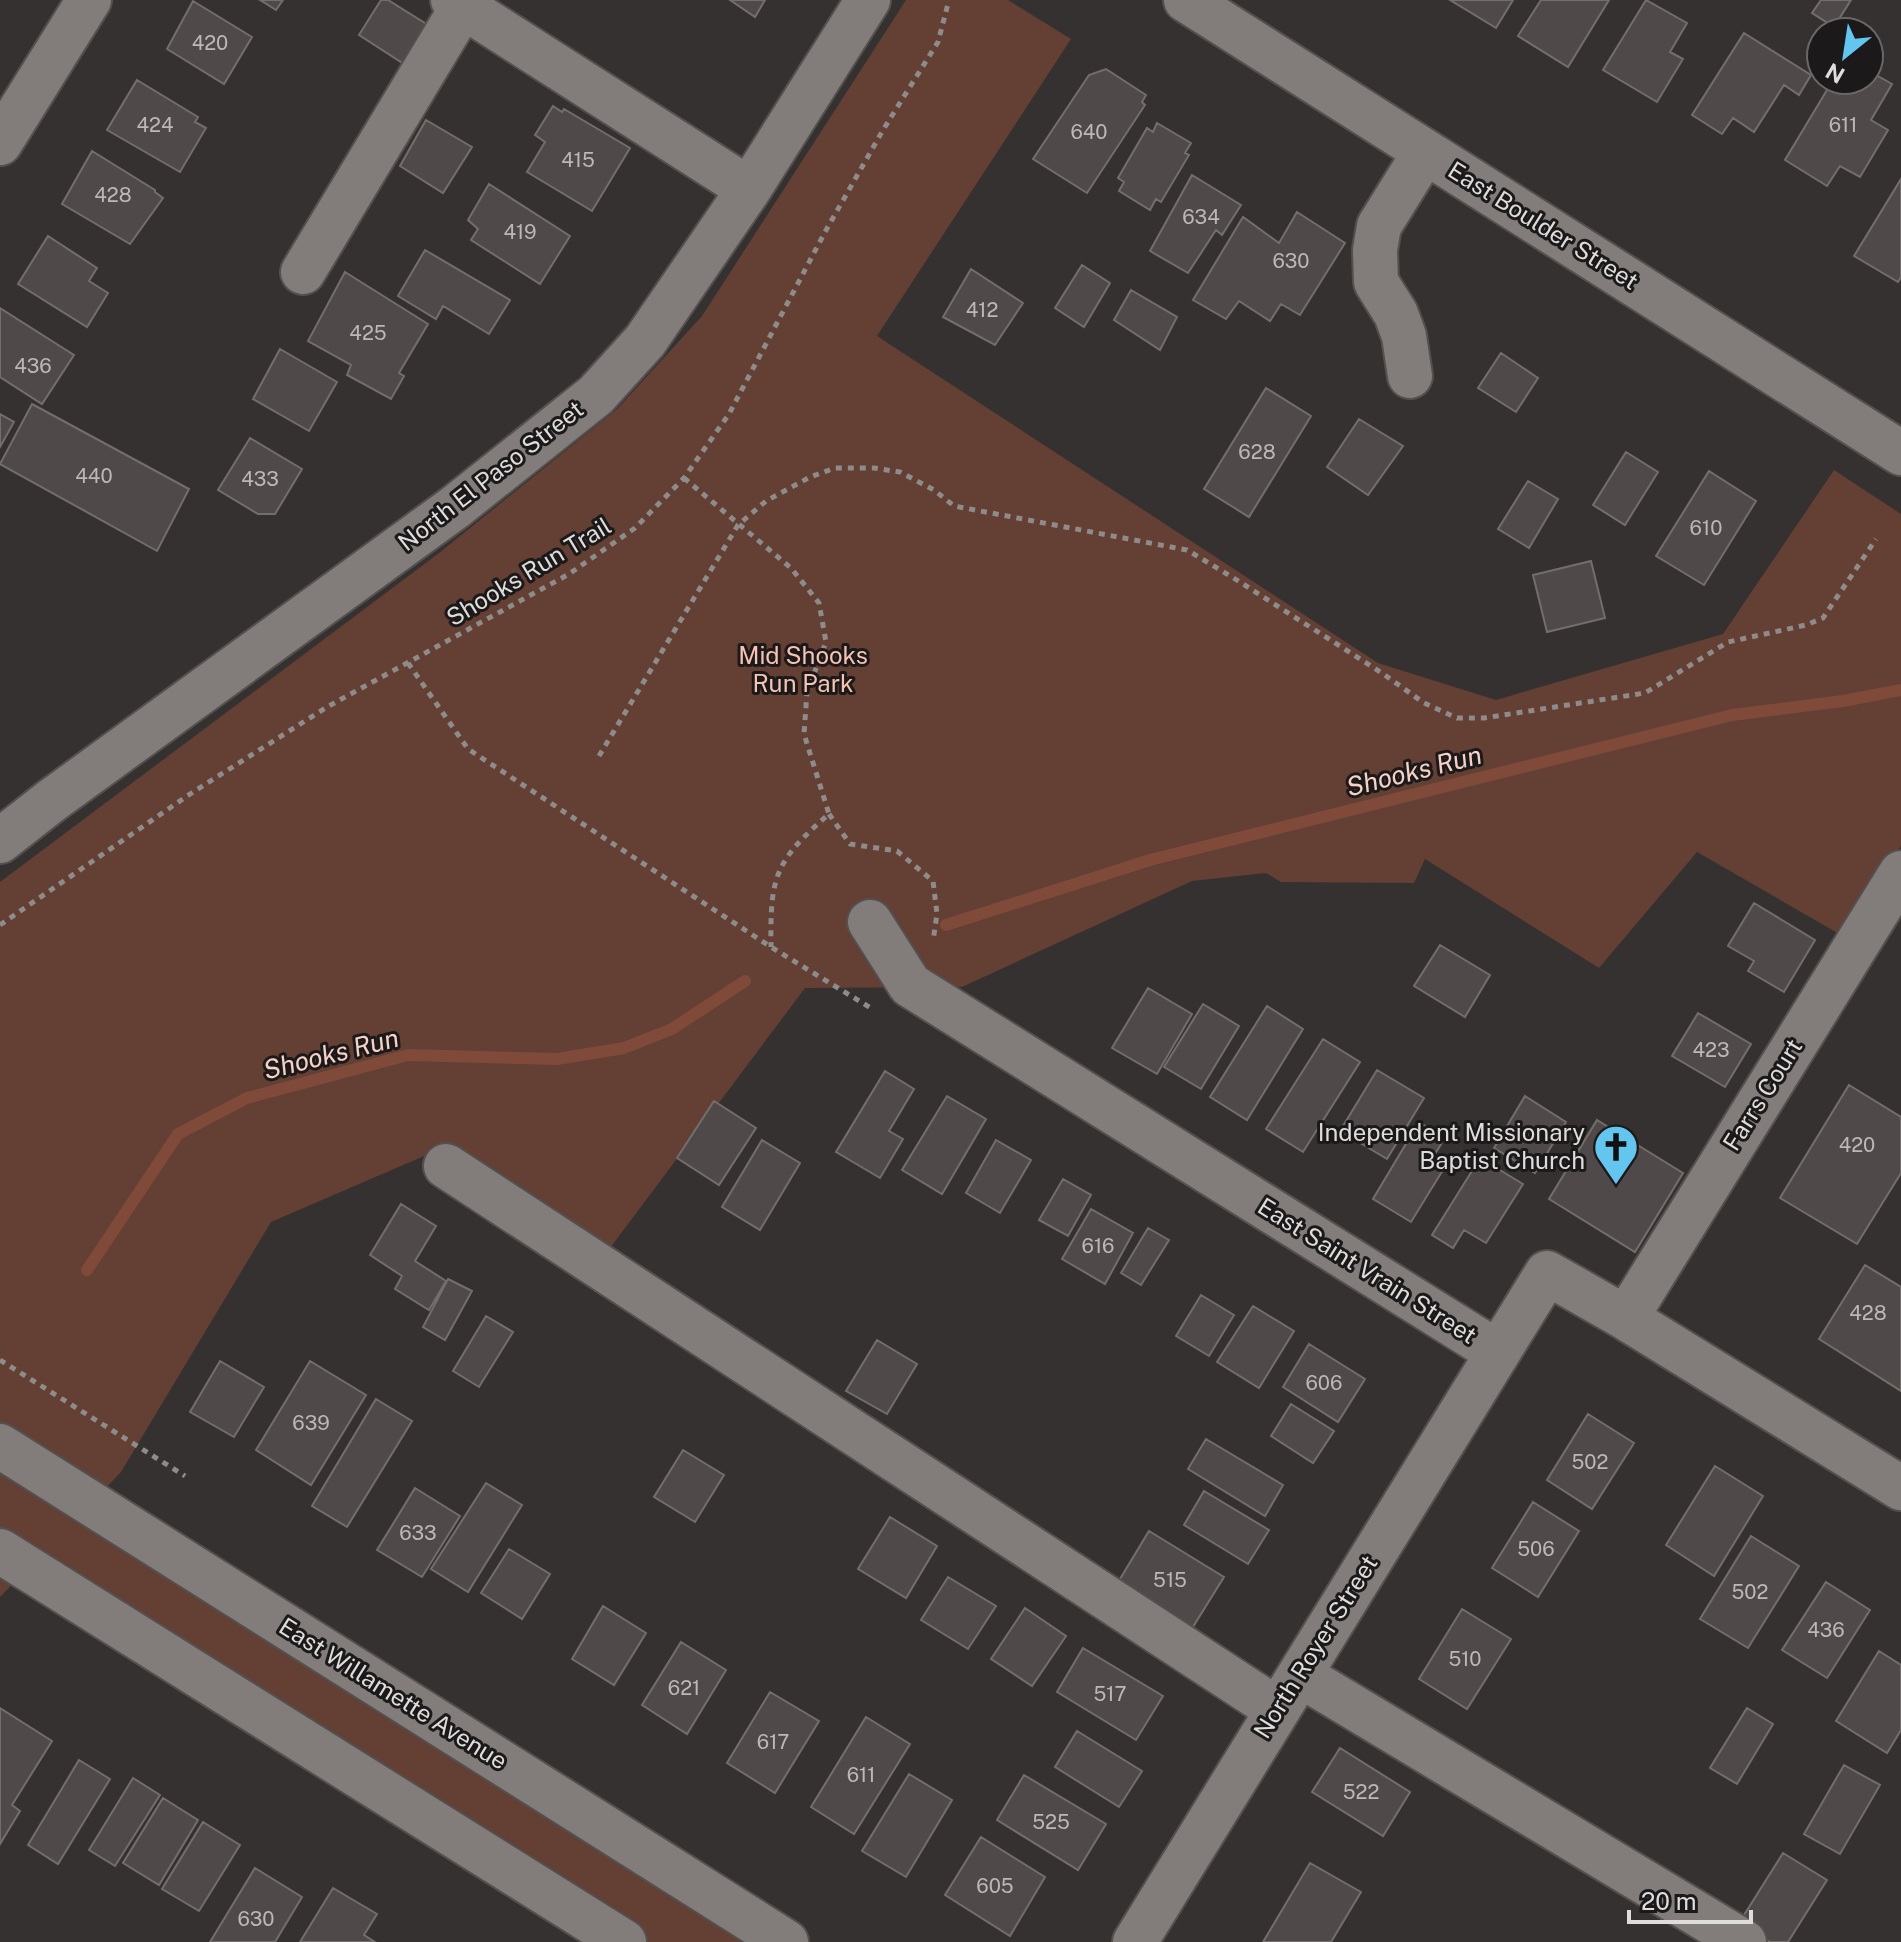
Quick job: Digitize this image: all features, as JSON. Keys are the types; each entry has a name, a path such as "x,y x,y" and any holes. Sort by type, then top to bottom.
{"street":[{"path":"0,143 89,0"},
{"name":"North El Paso Street","path":"0,841 454,508 596,395 645,341 749,189 868,0"},
{"name":"East Boulder Street","path":"1186,0 1901,453"},
{"path":"303,272 458,3 749,189"},
{"path":"1410,376 1404,336 1396,314 1376,282 1375,250 1379,226 1425,152"},
{"name":"Farrs Court","path":"1626,1318 1894,902"},
{"name":"East Saint Vrain Street","path":"870,922 898,1001 1497,1352 1547,1273 1626,1318 1901,1488"},
{"path":"446,1166 1289,1692 1744,1942"},
{"name":"North Royer Street","path":"1135,1942 1497,1352"},
{"name":"East Willamette Avenue","path":"0,1446 786,1942"},
{"path":"0,1551 624,1942"}],"path":[{"name":"Shooks Run Trail","path":"0,925 190,794 327,707 569,574 635,528 684,478 729,414 825,232 938,42 949,0"},
{"path":"599,756 738,525 766,501 810,477 835,468 900,472 934,490 954,506 1187,550 1345,649 1424,703 1457,718 1484,718 1645,693 1728,642 1806,625 1823,618 1876,539"},
{"path":"408,663 468,749 771,947 898,1001 931,955 937,914 933,881 897,851 850,844 829,814 804,734 807,692 826,642 819,603 791,568 684,478"},
{"path":"771,947 770,908 777,873 797,842 829,814"},
{"path":"0,1360 185,1476"}],"green space":[{"name":"Mid Shooks Run Park","path":"906,0 1008,0 1071,39 877,336 1378,663 1496,700 1723,634 1834,470 1901,514 1901,846 1841,935 1697,852 1599,968 1425,859 1414,883 1281,882 1266,873 1192,881 962,987 805,988 604,1256 438,1150 271,1222 121,1472 81,1514 764,1942 647,1942 39,1557 0,1597 0,882 439,553 617,409 702,316"}],"building":[{"path":"260,0 283,0 276,10"},
{"path":"381,0 388,0 428,25 404,64 359,35"},
{"path":"730,0 765,0 755,17"},
{"path":"1450,0 1513,0 1496,28"},
{"path":"1541,0 1609,0 1568,67 1518,36"},
{"path":"1646,0 1687,23 1670,52 1683,59 1657,102 1603,70"},
{"path":"1821,0 1851,0 1841,16 1817,16 1812,13"},
{"path":"193,1 252,37 224,84 167,49"},
{"path":"1744,33 1805,71 1805,85 1799,95 1784,85 1754,132 1733,118 1722,134 1692,115"},
{"path":"1106,69 1146,95 1142,102 1145,105 1087,193 1033,159 1089,75"},
{"path":"137,80 198,117 195,122 206,128 180,172 107,130"},
{"path":"1885,80 1892,84 1885,96"},
{"path":"1823,96 1885,96 1871,120 1888,130 1860,177 1840,166 1827,186 1785,160"},
{"path":"553,106 562,112 564,109 630,148 592,211 527,172 545,142 535,135"},
{"path":"426,120 472,147 443,193 400,166"},
{"path":"1157,123 1191,143 1185,153 1189,155 1161,202 1156,199 1150,210 1119,191 1124,182 1118,178 1147,128 1153,132"},
{"path":"92,151 163,198 130,244 62,204"},
{"path":"1192,175 1241,205 1222,235 1216,230 1188,273 1150,251"},
{"path":"1901,179 1901,277 1898,282 1854,256"},
{"path":"489,184 570,236 540,284 471,240 478,229 468,220"},
{"path":"1297,212 1345,243 1300,315 1281,304 1270,321 1239,301 1226,319 1193,300 1243,217 1279,243"},
{"path":"48,236 97,268 89,281 108,293 87,327 18,284"},
{"path":"425,250 510,300 489,334 443,306 436,319 398,296"},
{"path":"1082,265 1110,283 1084,327 1055,308"},
{"path":"971,269 1023,303 995,345 943,317"},
{"path":"345,272 428,324 399,373 404,376 391,399 347,375 351,365 308,341"},
{"path":"1131,290 1177,317 1160,350 1114,320"},
{"path":"0,308 74,355 42,404 0,377"},
{"path":"280,349 337,382 309,431 253,399"},
{"path":"1501,353 1538,378 1516,412 1478,388"},
{"path":"1266,388 1311,416 1249,517 1204,489"},
{"path":"32,404 189,489 157,551 0,464"},
{"path":"0,414 14,422 0,447"},
{"path":"1359,419 1403,446 1368,495 1327,467"},
{"path":"250,438 302,469 275,514 258,514 218,490"},
{"path":"1626,452 1658,472 1625,525 1593,505"},
{"path":"1709,471 1756,501 1704,585 1656,556"},
{"path":"1528,481 1558,499 1529,548 1498,529"},
{"path":"1591,561 1605,618 1547,632 1533,575"},
{"path":"1754,903 1815,940 1784,992 1748,971 1754,961 1728,946"},
{"path":"1440,945 1490,975 1465,1017 1414,986"},
{"path":"1148,988 1192,1014 1157,1074 1112,1048"},
{"path":"1203,1004 1239,1026 1201,1089 1164,1067"},
{"path":"1267,1006 1303,1029 1247,1120 1210,1097"},
{"path":"1698,1013 1751,1044 1725,1087 1672,1056"},
{"path":"1323,1039 1360,1062 1303,1152 1266,1129"},
{"path":"1377,1070 1424,1098 1387,1159 1340,1131"},
{"path":"885,1071 914,1089 889,1131 903,1139 880,1178 836,1152"},
{"path":"1849,1085 1901,1117 1901,1173 1857,1244 1780,1198"},
{"path":"947,1096 986,1119 942,1194 902,1170"},
{"path":"1525,1096 1566,1122 1535,1173 1494,1148"},
{"path":"714,1101 756,1128 719,1185 677,1158"},
{"name":"Independent Missionary Baptist Church","path":"1597,1120 1683,1173 1635,1252 1549,1199"},
{"path":"1419,1122 1445,1138 1433,1157 1446,1165 1411,1222 1373,1199"},
{"path":"762,1140 800,1163 760,1230 722,1207"},
{"path":"996,1140 1031,1160 1000,1213 966,1193"},
{"path":"1480,1158 1523,1184 1486,1243 1464,1230 1453,1248 1432,1235"},
{"path":"1063,1179 1091,1195 1068,1236 1039,1220"},
{"path":"401,1204 436,1226 415,1261 446,1281 429,1310 395,1289 402,1276 370,1255"},
{"path":"1091,1209 1133,1233 1105,1284 1062,1259"},
{"path":"1148,1228 1169,1240 1141,1285 1121,1273"},
{"path":"1865,1265 1901,1287 1901,1391 1819,1339"},
{"path":"448,1279 472,1291 445,1340 423,1327"},
{"path":"1201,1295 1234,1315 1209,1356 1176,1336"},
{"path":"1253,1306 1294,1331 1259,1388 1217,1362"},
{"path":"486,1316 513,1332 479,1387 453,1371"},
{"path":"877,1340 917,1364 887,1414 846,1391"},
{"path":"1309,1344 1365,1379 1338,1422 1283,1387"},
{"path":"220,1361 264,1387 234,1437 190,1412"},
{"path":"310,1361 366,1395 311,1485 256,1450"},
{"path":"376,1399 412,1421 347,1527 312,1506"},
{"path":"1291,1404 1334,1431 1313,1463 1271,1436"},
{"path":"1588,1414 1634,1443 1592,1509 1547,1480"},
{"path":"1206,1439 1283,1485 1265,1516 1188,1469"},
{"path":"683,1450 724,1475 695,1522 654,1497"},
{"path":"1715,1466 1763,1496 1714,1576 1666,1545"},
{"path":"486,1483 522,1505 468,1592 431,1569"},
{"path":"415,1488 460,1516 422,1577 377,1550"},
{"path":"1204,1491 1269,1530 1248,1564 1184,1525"},
{"path":"1533,1502 1579,1531 1538,1597 1492,1568"},
{"path":"890,1517 937,1546 906,1598 858,1569"},
{"path":"1149,1531 1224,1577 1191,1630 1117,1584"},
{"path":"1751,1536 1799,1566 1748,1648 1700,1619"},
{"path":"509,1549 550,1574 522,1619 481,1593"},
{"path":"948,1577 996,1606 968,1649 921,1620"},
{"path":"1826,1582 1870,1610 1827,1678 1782,1650"},
{"path":"603,1606 646,1633 614,1685 572,1659"},
{"path":"1025,1608 1066,1636 1032,1686 991,1659"},
{"path":"1462,1609 1511,1639 1467,1709 1419,1679"},
{"path":"681,1642 726,1670 687,1734 642,1705"},
{"path":"1083,1648 1163,1696 1136,1740 1057,1692"},
{"path":"1879,1651 1901,1665 1901,1730 1887,1753 1836,1721"},
{"path":"770,1692 819,1721 775,1793 727,1763"},
{"path":"0,1708 52,1741 12,1805 20,1811 0,1844"},
{"path":"1747,1708 1773,1724 1737,1784 1710,1768"},
{"path":"866,1717 910,1744 854,1834 811,1807"},
{"path":"1077,1731 1142,1771 1119,1807 1055,1767"},
{"path":"1340,1748 1410,1792 1383,1836 1312,1792"},
{"path":"79,1760 110,1779 58,1864 28,1845"},
{"path":"1844,1765 1880,1785 1840,1854 1804,1834"},
{"path":"909,1774 952,1800 906,1877 862,1851"},
{"path":"1024,1775 1106,1824 1078,1870 997,1820"},
{"path":"133,1778 160,1795 115,1866 89,1850"},
{"path":"163,1798 198,1820 159,1885 123,1863"},
{"path":"203,1822 240,1845 199,1911 162,1889"},
{"path":"981,1837 1045,1877 1010,1936 945,1895"},
{"path":"1783,1853 1827,1880 1788,1942 1770,1942 1739,1923"},
{"path":"1310,1863 1361,1892 1331,1942 1263,1942"},
{"path":"255,1868 302,1897 275,1942 210,1942"},
{"path":"333,1888 377,1914 364,1935 375,1942 300,1942"}],"waterway":[{"name":"Shooks Run","path":"946,925 1150,860 1732,715 1901,690"},
{"name":"Shooks Run","path":"87,1270 178,1134 247,1098 408,1055 557,1059 624,1048 672,1029 745,981"}],"place":[{"name":"Independent Missionary Baptist Church","path":"1616,1186"}]}
